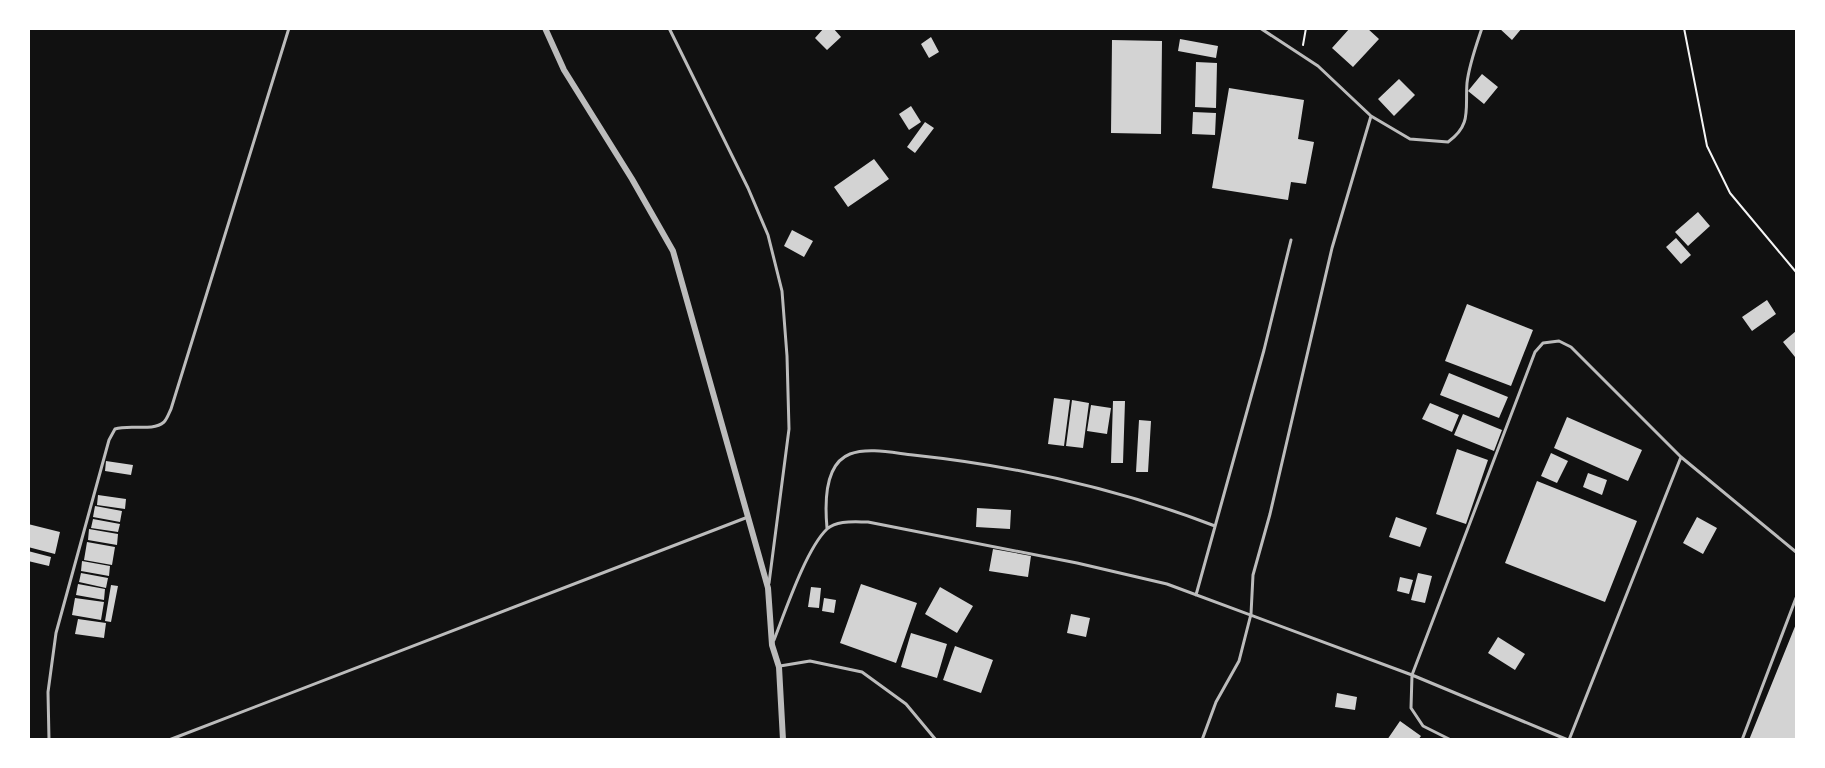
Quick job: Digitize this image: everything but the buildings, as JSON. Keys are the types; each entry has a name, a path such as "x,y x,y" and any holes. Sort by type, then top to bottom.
{"street":[{"path":"545,28 564,70 673,250 768,588 772,645 779,667 783,740"}],"lane":[{"path":"49,740 48,692 56,633 109,440 115,429 124,426 154,426 165,422 171,409 289,28"},
{"path":"669,28 764,225 782,291 788,356 789,429 768,588"},
{"path":"1260,28 1318,66 1371,116 1410,139 1448,142 1459,134 1464,124 1467,110 1467,82 1482,28"},
{"path":"1202,740 1216,702 1239,661 1251,614 1253,575 1270,514 1332,249 1371,116"},
{"path":"1196,595 1292,240"},
{"path":"1451,740 1423,726 1411,708 1412,675 1535,351 1542,343 1559,341 1570,348 1682,457 1797,552"},
{"path":"828,528 827,502 832,474 839,460 850,454 866,452 934,457 1054,478 1094,487 1215,526"},
{"path":"772,645 810,551 828,528 843,522 868,522 1077,563 1167,584 1412,675 1569,740 1682,457"},
{"path":"169,740 749,517"},
{"path":"1742,740 1797,598"},
{"path":"779,667 810,661 862,672 906,704 936,740"}],"path":[{"path":"1301,57 1306,28"},
{"path":"1684,28 1707,146 1730,193 1797,272"}]}
